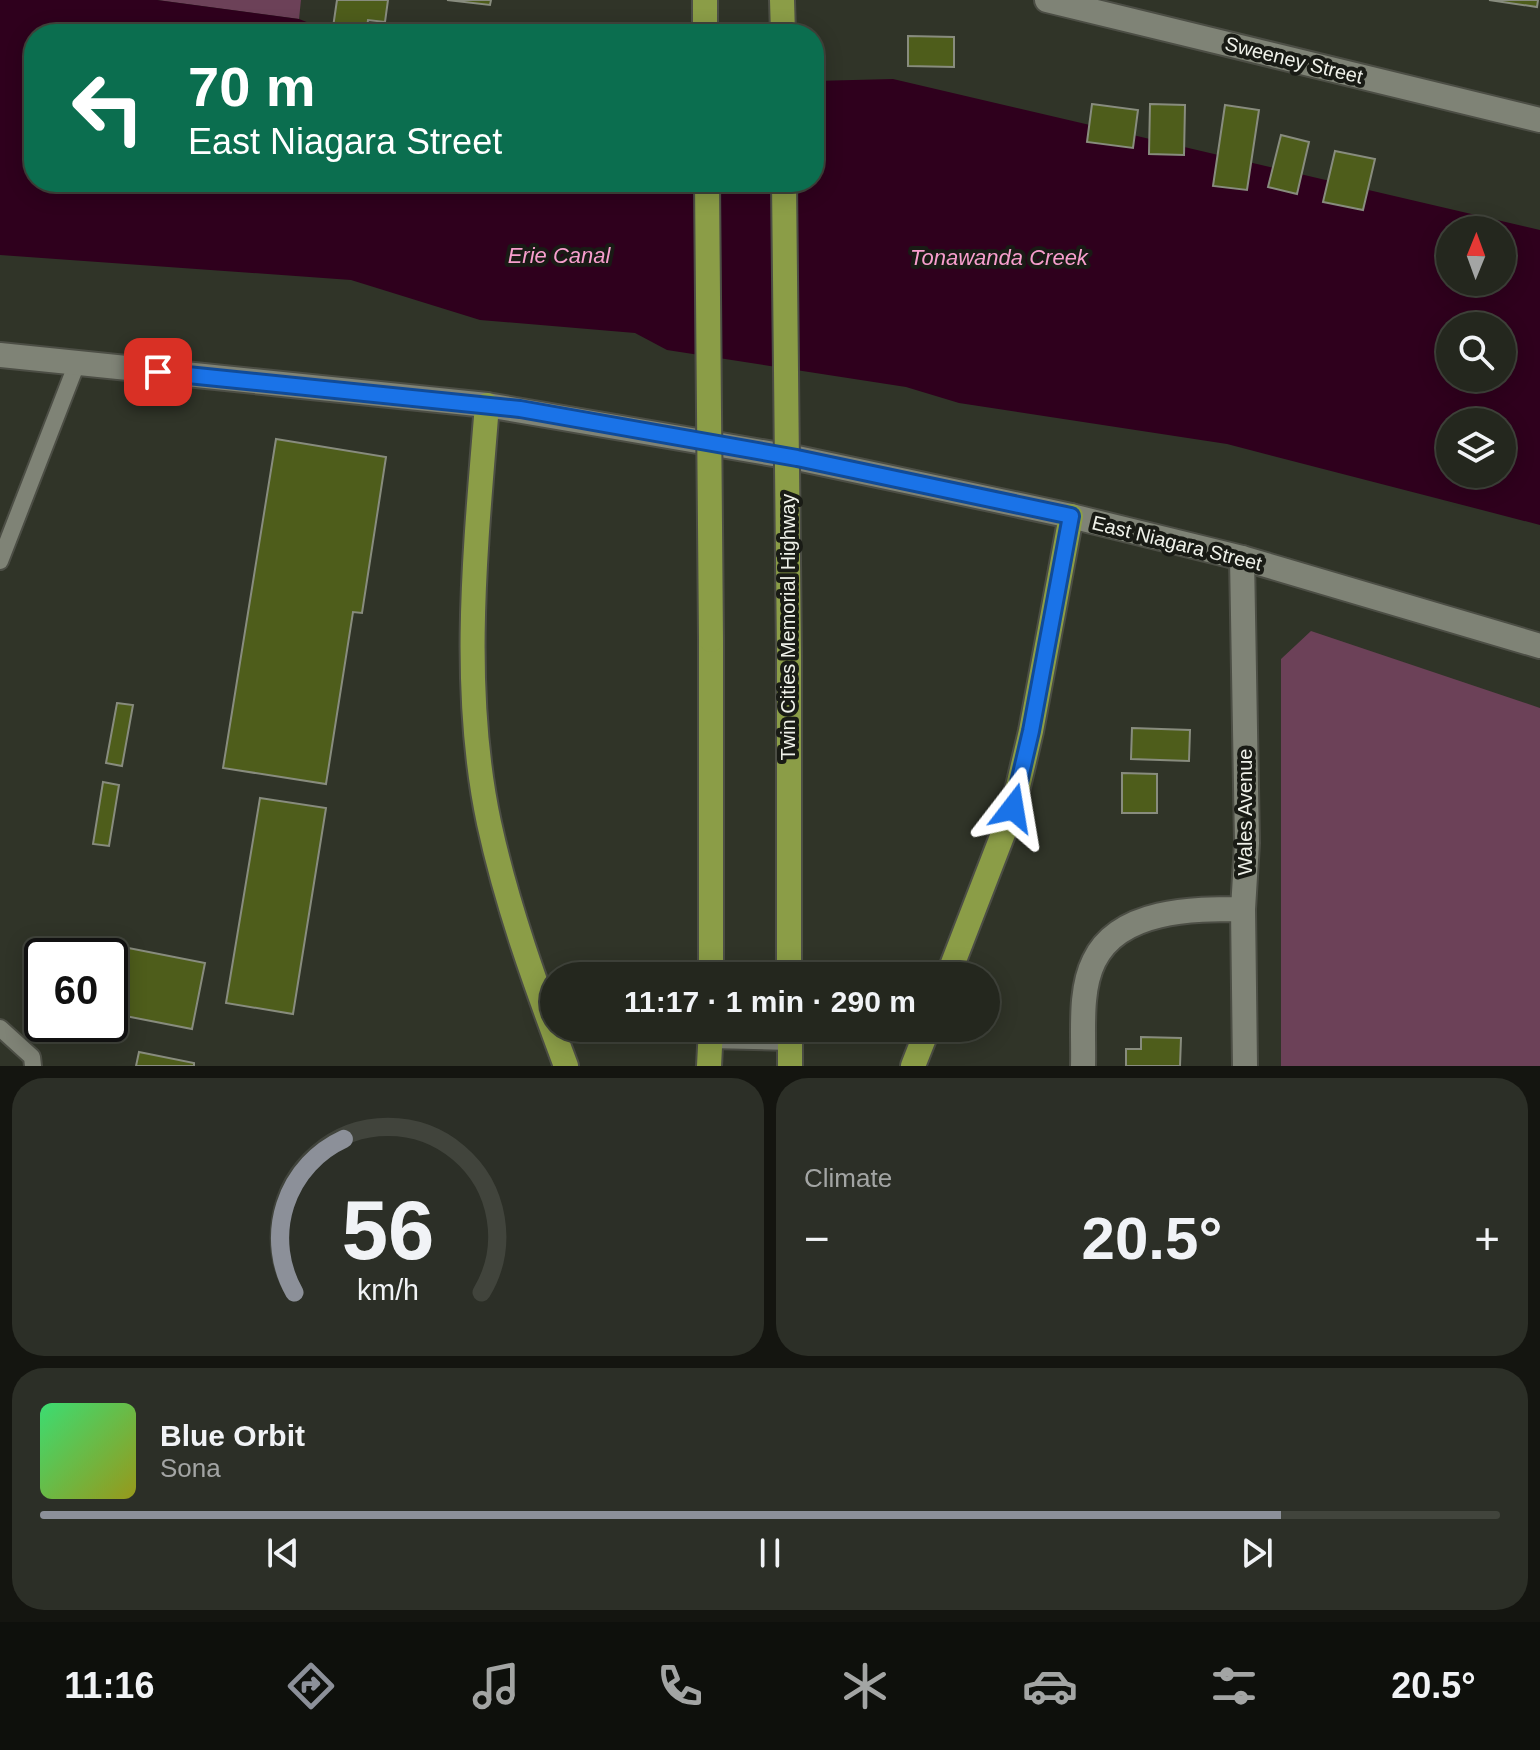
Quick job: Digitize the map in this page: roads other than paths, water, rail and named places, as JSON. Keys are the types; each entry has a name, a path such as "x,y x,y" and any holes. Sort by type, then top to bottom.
{"main road":[{"path":"705,0 705,24"},
{"path":"782,0 783,24"},
{"path":"707,192 711,962"},
{"name":"Twin Cities Memorial Highway","path":"784,192 789,962"},
{"path":"487,405 474,632 478,748 488,821 506,893 566,1066"},
{"path":"953,962 1013,808 1031,731 1071,516"},
{"path":"709,1066 710,1042"},
{"path":"913,1066 922,1042"}],"street":[{"name":"Sweeney Street","path":"1047,0 1540,120"},
{"name":"East Niagara Street","path":"0,355 487,405 797,458 1071,516 1242,558 1540,646"},
{"name":"Wales Avenue","path":"1242,558 1247,843 1243,909 1245,1066"},
{"path":"1083,1066 1085,993 1092,963 1107,940 1128,927 1162,915 1243,909"}],"lane":[{"path":"0,561 77,363"},
{"path":"0,1028 32,1057 33,1066"},
{"path":"768,1042 790,1045"}],"water":[{"name":"Tonawanda Creek","path":"0,0 157,0 299,19 312,24 24,24 24,192 824,192 824,81 893,79 1480,216 1436,216 1436,296 1516,296 1516,224 1540,230 1540,525 1227,444 959,403 906,387 667,350 635,333 480,320 351,280 0,255"}],"water label":[{"name":"Erie Canal","path":"559,255"}]}
